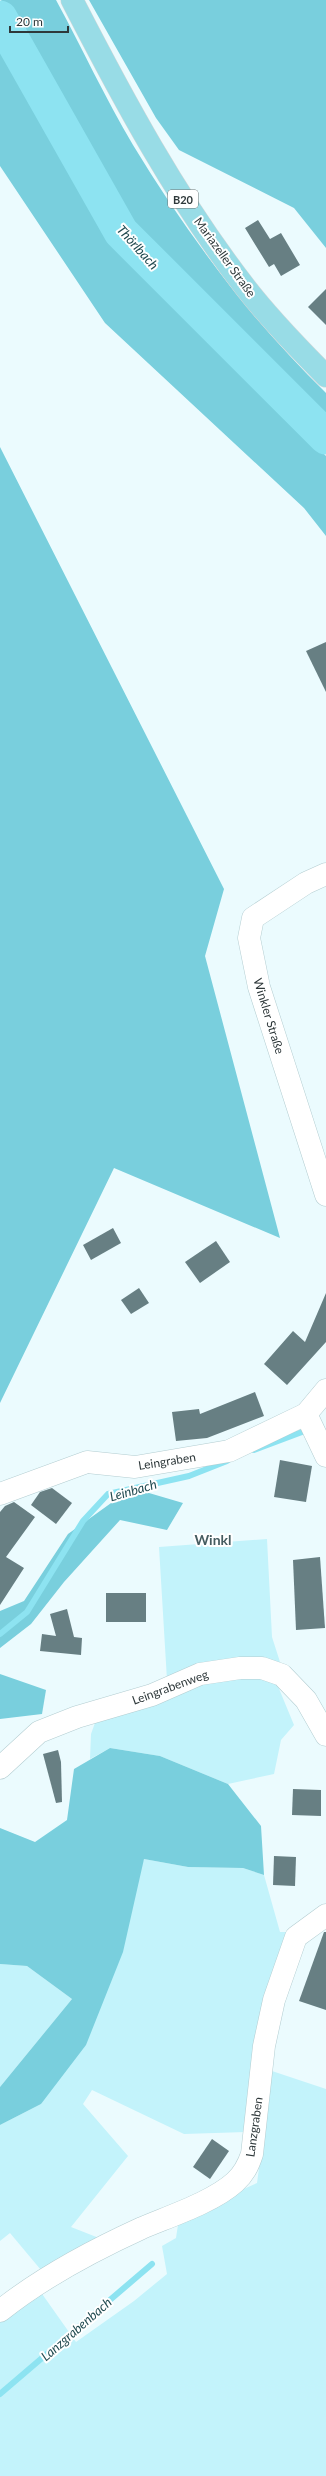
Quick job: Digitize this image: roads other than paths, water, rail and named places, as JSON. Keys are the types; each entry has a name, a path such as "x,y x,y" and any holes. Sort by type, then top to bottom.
{"main road":[{"name":"Mariazeller Straße","path":"72,0 140,129 206,233 245,287 326,376"}],"street":[{"name":"Winkler Straße","path":"326,874 306,883 253,918 249,938 259,987 326,1195"},
{"path":"326,1390 306,1414 326,1456"},
{"name":"Leingraben","path":"0,1494 87,1462 135,1467 229,1450 306,1414"},
{"name":"Leingrabenweg","path":"0,1768 39,1732 77,1717 152,1695 200,1674 240,1668 262,1668 282,1675 306,1700 326,1735"},
{"name":"Lanzgraben","path":"0,2311 14,2299 110,2243 210,2198 234,2183 247,2170 252,2154 264,2046 278,1988 296,1937 326,1915"}],"waterway":[{"name":"Thörlbach","path":"0,18 121,232 326,437"},
{"name":"Leinbach","path":"254,1450 302,1432"},
{"name":"Leinbach","path":"0,1634 27,1612 83,1521 108,1494 189,1476 227,1461"},
{"name":"Lanzgrabenbach","path":"0,2394 152,2264"}],"district":[{"name":"Winkl","path":"213,1539"}]}
